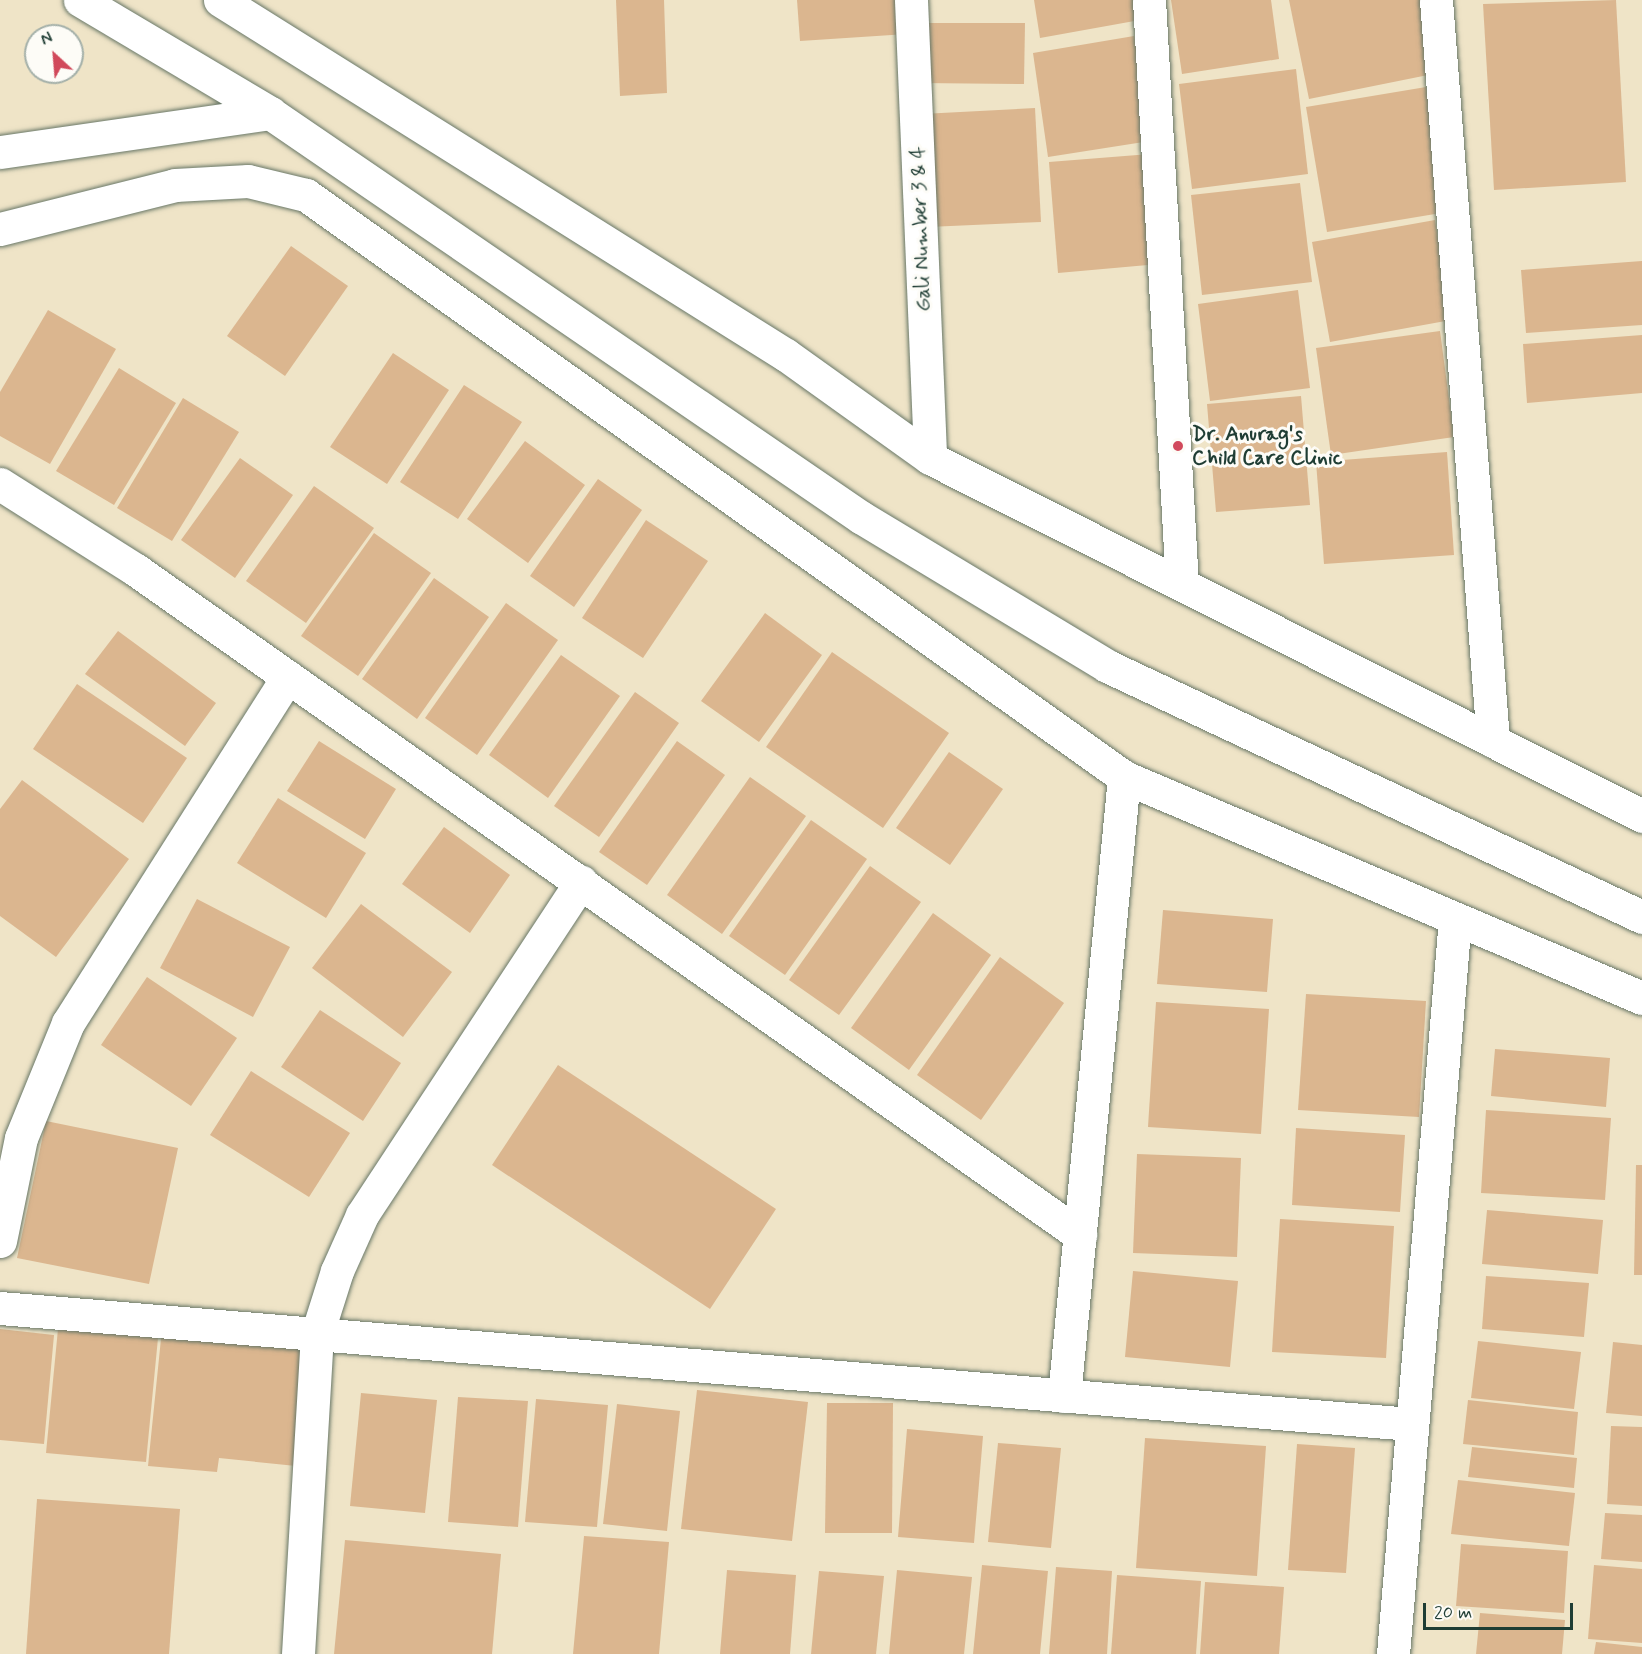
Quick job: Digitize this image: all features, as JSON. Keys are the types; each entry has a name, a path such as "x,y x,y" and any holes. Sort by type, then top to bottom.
{"street":[{"path":"80,0 270,113 862,518 1107,666 1642,917"},
{"path":"220,0 786,355 930,458 1642,816"},
{"name":"Gali Number 3 & 4","path":"911,0 930,458"},
{"path":"1149,0 1182,584"},
{"path":"1436,0 1493,741"},
{"path":"0,152 270,113"},
{"path":"0,229 175,185 248,181 306,195 1124,777 1642,998"},
{"path":"0,484 136,570 581,880 1080,1235"},
{"path":"0,1241 21,1138 68,1023 288,677"},
{"path":"1064,1396 1124,777"},
{"path":"298,1654 317,1334 362,1215 581,880"},
{"path":"1393,1654 1455,919"},
{"path":"0,1308 1412,1424"}],"building":[{"path":"616,0 664,0 667,93 620,96"},
{"path":"797,0 904,0 907,34 800,41"},
{"path":"1034,0 1137,0 1140,20 1040,38"},
{"path":"1171,0 1271,0 1279,59 1182,74"},
{"path":"1289,0 1423,0 1438,73 1309,99"},
{"path":"1616,0 1626,182 1494,190 1483,4"},
{"path":"920,23 1025,23 1024,84 919,83"},
{"path":"1134,36 1150,141 1048,157 1033,53"},
{"path":"1296,69 1308,174 1192,189 1179,84"},
{"path":"1426,87 1447,212 1327,232 1306,107"},
{"path":"1035,108 1041,222 928,227 922,114"},
{"path":"1150,154 1159,264 1058,273 1049,162"},
{"path":"1300,183 1312,282 1202,295 1191,195"},
{"path":"1435,220 1451,320 1330,342 1312,242"},
{"path":"291,246 348,286 285,376 227,336"},
{"path":"1642,261 1642,325 1526,333 1521,270"},
{"path":"1298,290 1310,388 1210,401 1198,304"},
{"path":"48,310 116,349 50,464 0,436 0,392"},
{"path":"1440,331 1454,437 1331,455 1316,348"},
{"path":"1642,335 1642,393 1527,403 1523,344"},
{"path":"393,353 449,390 387,484 330,447"},
{"path":"119,368 176,403 114,505 56,471"},
{"path":"464,385 522,422 458,519 400,482"},
{"path":"1301,396 1310,505 1216,512 1207,404"},
{"path":"183,398 239,432 172,541 117,508"},
{"path":"525,441 585,485 528,563 467,519"},
{"path":"1447,452 1454,555 1324,564 1316,462"},
{"path":"240,458 293,495 235,578 181,540"},
{"path":"598,479 642,510 574,607 530,576"},
{"path":"314,486 374,528 306,623 246,581"},
{"path":"646,520 708,561 643,658 582,618"},
{"path":"374,533 431,573 358,676 301,636"},
{"path":"434,578 489,617 417,719 362,679"},
{"path":"506,603 558,640 477,755 425,718"},
{"path":"765,613 822,655 759,742 701,701"},
{"path":"118,631 216,703 185,746 85,674"},
{"path":"832,652 949,733 883,828 766,747"},
{"path":"561,655 620,696 548,798 489,755"},
{"path":"77,684 187,758 143,823 33,749"},
{"path":"635,692 679,723 599,837 554,806"},
{"path":"319,741 396,789 365,839 287,791"},
{"path":"677,741 725,775 647,885 599,852"},
{"path":"949,752 1003,789 950,865 896,828"},
{"path":"750,777 806,816 722,934 667,895"},
{"path":"22,780 129,859 56,957 0,916 0,809"},
{"path":"278,798 366,853 326,918 237,863"},
{"path":"811,820 867,859 785,975 729,936"},
{"path":"444,827 510,875 470,933 402,884"},
{"path":"870,866 921,902 839,1015 789,980"},
{"path":"197,899 290,947 253,1017 160,968"},
{"path":"361,904 452,972 403,1037 312,968"},
{"path":"1163,910 1273,919 1267,992 1157,984"},
{"path":"933,913 991,955 909,1070 851,1028"},
{"path":"1000,957 1064,1003 981,1120 917,1075"},
{"path":"147,977 237,1038 191,1106 101,1045"},
{"path":"1306,994 1426,1001 1419,1117 1298,1110"},
{"path":"1156,1002 1269,1009 1261,1134 1148,1127"},
{"path":"320,1010 401,1063 363,1121 281,1067"},
{"path":"1495,1049 1610,1058 1606,1107 1491,1096"},
{"path":"558,1065 776,1209 710,1309 492,1165"},
{"path":"251,1071 350,1133 309,1197 210,1135"},
{"path":"1486,1110 1611,1118 1605,1200 1481,1193"},
{"path":"46,1121 178,1148 149,1284 17,1258"},
{"path":"1296,1128 1405,1135 1400,1212 1292,1205"},
{"path":"1137,1154 1241,1158 1237,1257 1133,1253"},
{"path":"1636,1165 1642,1165 1642,1275 1634,1275"},
{"path":"1487,1210 1603,1220 1598,1274 1482,1264"},
{"path":"1280,1219 1394,1226 1386,1358 1272,1352"},
{"path":"1133,1271 1238,1281 1230,1367 1125,1357"},
{"path":"1486,1276 1589,1283 1584,1337 1482,1329"},
{"path":"0,1329 54,1335 44,1444 0,1440"},
{"path":"58,1329 158,1338 146,1462 46,1453"},
{"path":"162,1329 308,1343 296,1466 219,1458 217,1472 148,1466"},
{"path":"1478,1341 1581,1352 1574,1409 1471,1398"},
{"path":"1613,1342 1642,1345 1642,1416 1606,1413"},
{"path":"697,1390 808,1402 792,1541 681,1529"},
{"path":"361,1393 437,1400 425,1513 350,1506"},
{"path":"458,1397 528,1401 518,1527 448,1522"},
{"path":"536,1399 608,1405 597,1527 525,1522"},
{"path":"1468,1400 1578,1412 1574,1455 1463,1444"},
{"path":"827,1403 893,1403 892,1533 825,1533"},
{"path":"617,1404 680,1411 667,1531 603,1524"},
{"path":"1611,1426 1642,1427 1642,1506 1607,1504"},
{"path":"907,1429 983,1436 974,1543 898,1537"},
{"path":"1145,1438 1266,1446 1257,1576 1136,1568"},
{"path":"998,1443 1061,1448 1051,1548 988,1542"},
{"path":"1297,1444 1355,1448 1346,1573 1288,1570"},
{"path":"1472,1447 1577,1458 1574,1488 1468,1477"},
{"path":"1458,1480 1575,1493 1569,1546 1451,1534"},
{"path":"37,1499 180,1509 169,1654 26,1654"},
{"path":"1605,1513 1642,1515 1642,1562 1601,1559"},
{"path":"584,1536 669,1542 659,1654 573,1654"},
{"path":"345,1540 501,1554 492,1654 334,1654"},
{"path":"1461,1544 1568,1551 1564,1613 1456,1606"},
{"path":"982,1565 1048,1571 1040,1654 973,1654"},
{"path":"1594,1565 1642,1569 1642,1643 1588,1639"},
{"path":"1056,1567 1112,1571 1107,1654 1049,1654"},
{"path":"727,1570 796,1575 790,1654 720,1654"},
{"path":"897,1570 972,1577 964,1654 889,1654"},
{"path":"819,1571 884,1576 876,1654 811,1654"},
{"path":"1117,1575 1201,1581 1196,1654 1111,1654"},
{"path":"1205,1582 1284,1587 1279,1654 1200,1654"},
{"path":"1480,1613 1565,1620 1562,1654 1476,1654"},
{"path":"1596,1642 1642,1647 1642,1654 1594,1654"}],"place":[{"name":"Dr. Anurag's Child Care Clinic","path":"1178,446"}]}
